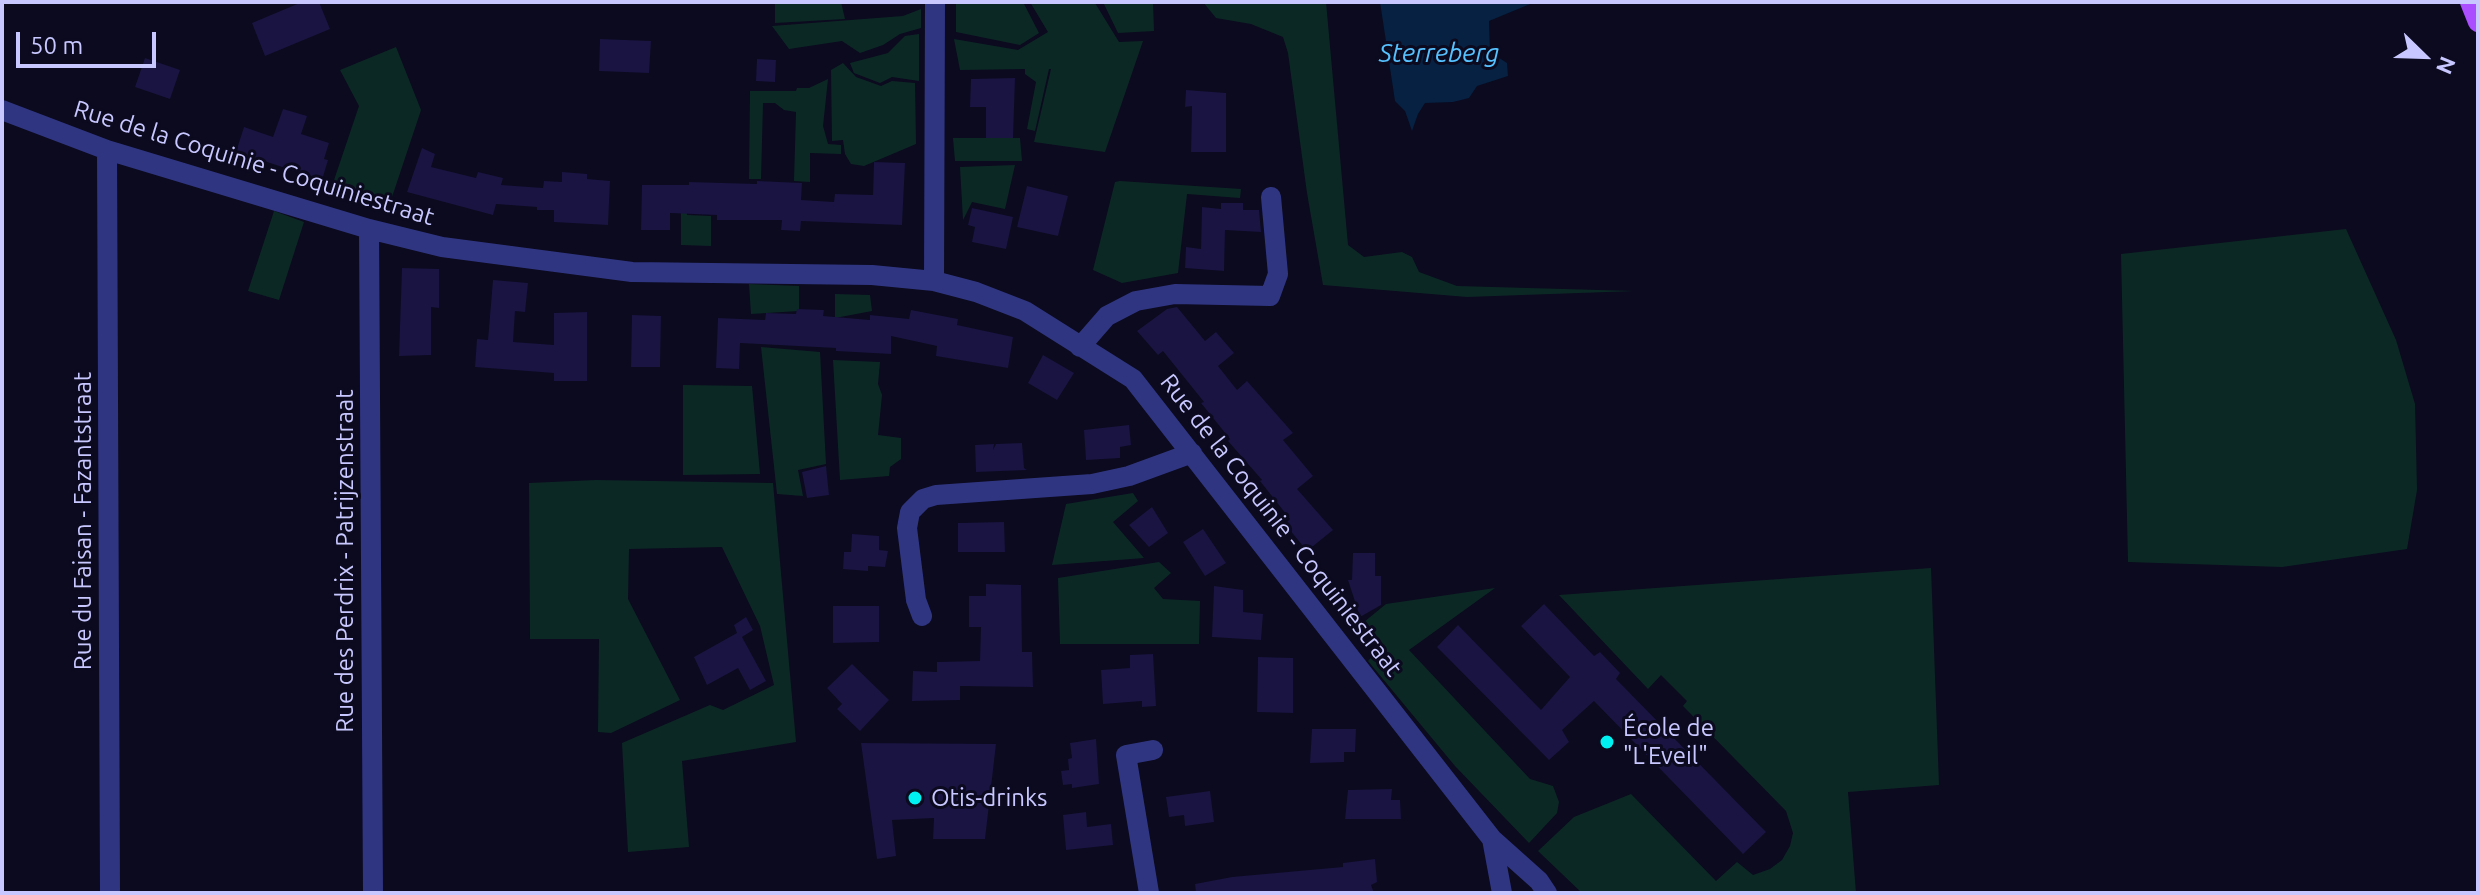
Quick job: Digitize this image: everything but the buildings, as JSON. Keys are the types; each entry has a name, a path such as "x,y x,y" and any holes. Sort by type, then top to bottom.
{"main road":[{"path":"2470,2 2478,22"}],"street":[{"path":"934,281 935,2"},
{"name":"Rue de la Coquinie - Coquiniestraat","path":"2,110 107,150 369,229 442,247 632,272 872,275 934,281 976,292 1025,311 1133,379 1492,839 1539,881 1547,893"},
{"name":"Rue du Faisan - Fazantstraat","path":"107,150 110,893"},
{"path":"1080,347 1107,316 1136,301 1175,294 1270,296 1278,274 1271,197"},
{"name":"Rue des Perdrix - Patrijzenstraat","path":"369,229 373,893"},
{"path":"922,616 916,600 907,528 910,512 923,499 936,495 1092,484 1144,471 1192,453"},
{"path":"1149,893 1126,755 1153,750"},
{"name":"Rue de la Coquinie - Coquiniestraat","path":"1492,839 1502,893"}],"green space":[{"path":"775,2 841,2 845,19 775,23"},
{"path":"956,2 1023,2 1039,33 1020,45 956,32"},
{"path":"1030,2 1095,3 1119,42 1143,41 1105,152 1034,142 1051,69 1035,131 1027,129 1036,82 1025,74 1025,69 960,70 954,39 1018,50 1048,32"},
{"path":"1103,2 1153,2 1154,31 1118,33"},
{"path":"1203,2 1326,2 1348,245 1364,257 1402,252 1412,257 1419,272 1457,286 1635,291 1467,297 1323,285 1283,37 1251,24 1216,18"},
{"path":"921,9 921,28 900,34 883,45 860,53 842,41 789,49 772,26 903,16"},
{"path":"919,34 919,81 892,77 880,83 854,73 850,63 888,53 905,36"},
{"path":"396,47 421,110 390,203 332,186 359,106 340,70"},
{"path":"843,63 856,77 881,86 892,81 915,83 916,144 864,166 851,164 845,154 843,140 832,141 831,70"},
{"path":"828,79 823,126 828,144 841,145 841,154 810,153 810,182 794,181 796,112 784,110 775,103 763,103 761,179 749,179 750,91 796,91 797,88 809,88"},
{"path":"953,138 1020,138 1022,161 955,161"},
{"path":"1015,165 1005,209 972,202 963,220 960,167"},
{"path":"1115,182 1241,189 1240,198 1187,194 1178,273 1122,283 1093,270"},
{"path":"681,193 686,193 687,215 711,216 711,246 681,245"},
{"path":"274,211 304,222 279,300 248,291"},
{"path":"2346,229 2396,340 2415,404 2417,490 2407,549 2282,567 2128,562 2121,254"},
{"path":"749,284 799,286 799,311 751,314"},
{"path":"835,294 870,295 872,311 835,318"},
{"path":"761,347 820,352 826,464 798,470 803,496 777,494"},
{"path":"833,360 880,362 878,384 882,395 878,435 901,438 901,459 890,467 889,476 840,480"},
{"path":"683,385 752,386 760,474 683,475"},
{"path":"596,480 773,483 796,742 682,761 689,847 628,852 622,743 710,705 723,710 774,685 760,626 722,547 629,549 628,599 680,700 611,733 598,732 599,639 530,639 529,483"},
{"path":"1133,493 1138,501 1113,522 1144,558 1052,565 1066,504"},
{"path":"1159,562 1171,573 1154,588 1163,599 1200,601 1199,644 1060,644 1058,578"},
{"path":"1931,568 1939,785 1848,792 1856,893 1582,893 1538,851 1574,817 1631,794 1716,881 1737,862 1753,875 1770,869 1782,860 1793,833 1786,811 1683,706 1687,701 1661,675 1648,689 1559,595"},
{"path":"1495,588 1409,650 1530,779 1553,786 1559,802 1557,813 1529,843 1455,766 1368,661 1378,650 1364,622 1386,604"}],"water":[{"name":"Sterreberg","path":"1380,2 1535,2 1489,21 1490,52 1507,63 1508,76 1477,86 1469,98 1425,103 1412,131 1405,111 1395,101"}],"place":[{"name":"École de \"L'Eveil\"","path":"1607,742"},
{"name":"Otis-drinks","path":"915,798"}]}
